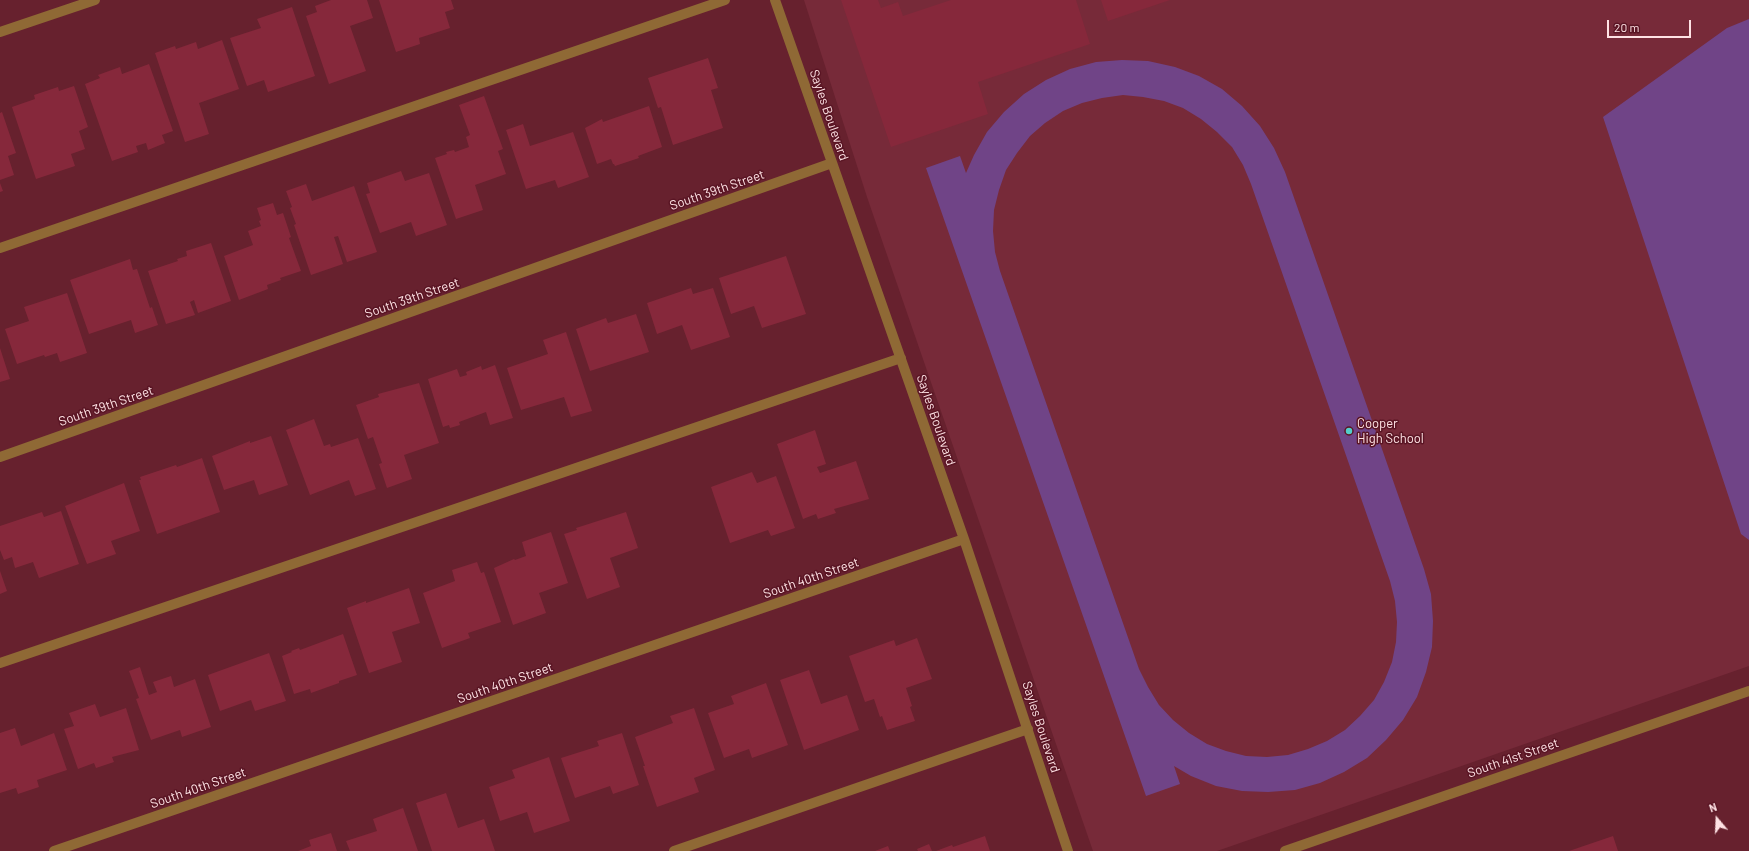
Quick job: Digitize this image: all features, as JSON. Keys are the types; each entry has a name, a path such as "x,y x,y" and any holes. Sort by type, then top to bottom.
{"street":[{"path":"0,32 96,0"},
{"path":"0,248 725,0"},
{"name":"Sayles Boulevard","path":"775,0 964,539 1068,851"},
{"name":"South 39th Street","path":"0,457 832,163"},
{"path":"0,663 901,358"},
{"name":"South 40th Street","path":"54,851 964,539"},
{"name":"South 41st Street","path":"1285,851 1749,691"},
{"path":"674,851 1028,729"}],"shaded area":[{"name":"Cooper High School","path":"804,0 1749,0 1749,666 1217,851 1093,851 867,197"},
{"path":"1749,19 1749,540 1741,534 1603,117 1727,28"},
{"path":"1122,60 1148,61 1175,67 1199,76 1222,89 1242,106 1260,126 1274,148 1285,172 1424,569 1431,594 1433,621 1432,647 1426,672 1417,697 1403,720 1386,740 1367,758 1344,772 1320,783 1295,790 1268,792 1242,791 1216,786 1191,776 1174,766 1180,784 1146,796 926,168 960,156 966,173 987,132 1004,112 1024,94 1046,80 1070,69 1096,62","holes":["1123,95 1164,101 1183,108 1201,119 1232,147 1243,165 1251,184 1390,581 1395,601 1397,622 1396,642 1392,662 1384,682 1374,700 1345,730 1327,741 1288,755 1267,757 1246,756 1207,744 1189,733 1173,720 1159,705 1148,687 1139,669 1000,271 995,252 993,231 994,210 999,190 1006,170 1030,136 1045,123 1063,111 1082,103"]}],"building":[{"path":"331,0 367,0 373,18 350,26 366,71 329,84 306,16 317,12 315,6"},
{"path":"379,0 451,0 454,9 445,12 450,28 419,38 420,44 396,52"},
{"path":"841,0 878,0 881,8 898,2 903,16 951,0 1076,0 1090,44 978,82 988,114 891,147"},
{"path":"1101,0 1170,0 1108,21"},
{"path":"292,7 315,76 268,92 264,80 247,86 230,38 261,28 257,19"},
{"path":"222,40 239,89 199,103 209,134 185,142 155,53 175,46 176,49 196,42 198,49"},
{"path":"708,58 718,88 711,90 723,128 673,145 661,107 658,108 648,78"},
{"path":"149,64 173,131 162,135 165,143 148,150 146,143 136,146 138,152 112,161 85,84 100,78 98,75 120,67 122,74"},
{"path":"74,86 88,127 79,131 85,149 71,154 75,166 36,179 12,107 35,99 34,95 58,87 59,91"},
{"path":"484,96 503,149 498,151 506,174 475,185 483,210 456,219 435,158 447,154 446,152 454,150 455,152 469,147 466,137 470,135 459,105"},
{"path":"649,106 662,147 638,156 639,158 615,166 611,159 597,164 585,128 602,119 603,122"},
{"path":"2,112 16,153 8,156 14,175 0,180 0,113"},
{"path":"523,124 530,146 573,132 589,177 558,188 555,180 526,189 506,130"},
{"path":"401,171 405,181 429,173 447,225 416,236 411,222 380,233 366,194 370,193 367,183"},
{"path":"0,183 3,191 0,192"},
{"path":"306,184 312,201 354,186 377,252 347,262 338,236 334,237 343,264 311,275 294,225 296,224 290,208 292,207 286,191"},
{"path":"273,203 277,215 283,213 291,237 289,238 301,271 280,278 281,280 267,285 268,289 239,300 224,256 253,245 248,231 261,226 259,221 261,220 257,208"},
{"path":"211,243 231,301 198,313 194,300 190,302 195,315 166,324 148,271 178,261 177,259 187,256 186,251"},
{"path":"786,256 806,314 762,328 754,306 731,314 719,278"},
{"path":"130,259 133,270 137,269 150,308 152,307 158,325 135,333 131,320 89,334 70,280"},
{"path":"691,288 693,294 713,288 730,337 691,350 682,325 657,334 647,303"},
{"path":"67,293 87,353 60,362 57,353 45,357 44,355 17,364 5,329 29,321 24,307"},
{"path":"636,314 649,352 590,371 576,329 606,318 608,323"},
{"path":"566,332 592,411 571,417 564,397 521,410 507,368 548,354 543,340"},
{"path":"0,348 10,379 0,382"},
{"path":"495,365 513,418 490,425 486,412 459,422 460,425 450,428 449,425 443,427 428,379 457,369 460,377 467,375 466,372 481,366 482,370"},
{"path":"419,383 439,443 404,455 412,479 387,488 379,464 382,463 373,437 368,439 356,405 379,397 378,394"},
{"path":"314,419 324,446 330,444 331,447 358,438 376,489 355,496 349,480 310,495 286,430"},
{"path":"815,430 826,464 817,467 820,473 856,461 869,499 834,509 836,513 818,519 816,514 803,519 777,444"},
{"path":"271,436 288,485 259,495 254,480 224,490 212,456 250,441 250,443"},
{"path":"202,458 220,512 157,534 139,480 141,480 140,477 176,465 177,467"},
{"path":"752,472 757,483 776,476 795,528 771,536 768,530 730,543 711,487"},
{"path":"124,483 140,531 111,541 116,554 87,564 65,506"},
{"path":"61,511 79,564 39,578 33,562 15,568 12,557 4,560 0,550 0,526 42,512 44,517"},
{"path":"626,512 638,548 610,558 620,587 587,599 564,534 577,530 576,528"},
{"path":"551,532 568,583 539,593 546,613 513,625 494,568 514,559 515,560 526,556 522,542"},
{"path":"477,562 481,573 484,572 501,622 468,633 470,638 442,648 423,593 455,581 452,570"},
{"path":"0,571 7,591 0,594"},
{"path":"409,588 420,623 392,632 402,662 369,673 347,608"},
{"path":"343,634 357,675 311,693 310,689 294,694 282,656 299,648 300,650"},
{"path":"917,638 932,679 906,688 915,721 887,730 882,716 880,717 874,699 865,702 849,656 894,640 896,646"},
{"path":"269,653 286,701 255,711 251,700 220,711 208,675"},
{"path":"140,667 149,695 157,692 153,682 171,676 174,687 195,679 211,727 182,737 180,730 151,740 136,699 139,698 129,671"},
{"path":"809,670 821,704 847,695 859,730 804,750 780,680"},
{"path":"766,683 788,745 752,758 749,749 724,758 708,713 734,704 731,696"},
{"path":"95,704 100,717 126,708 139,750 112,757 114,762 96,768 94,763 78,769 64,729 74,726 69,713"},
{"path":"694,708 715,770 694,778 699,792 657,807 635,737 673,723 670,716"},
{"path":"15,728 21,746 54,733 67,770 37,780 39,787 18,794 16,788 0,793 0,733"},
{"path":"622,733 639,785 613,794 610,786 575,798 561,758 599,746 597,741"},
{"path":"549,757 570,821 534,833 527,812 500,821 489,787 515,778 512,770"},
{"path":"446,793 458,828 484,819 495,851 432,851 416,803"},
{"path":"403,808 418,851 350,851 346,841 377,831 373,819"},
{"path":"331,833 337,851 298,851 311,846 309,840"},
{"path":"985,836 990,851 936,851 952,845 953,847"},
{"path":"1613,836 1618,851 1569,851"},
{"path":"929,844 932,851 918,851 917,849"},
{"path":"888,846 890,851 875,851"}],"place":[{"name":"Cooper High School","path":"1349,431"}]}
